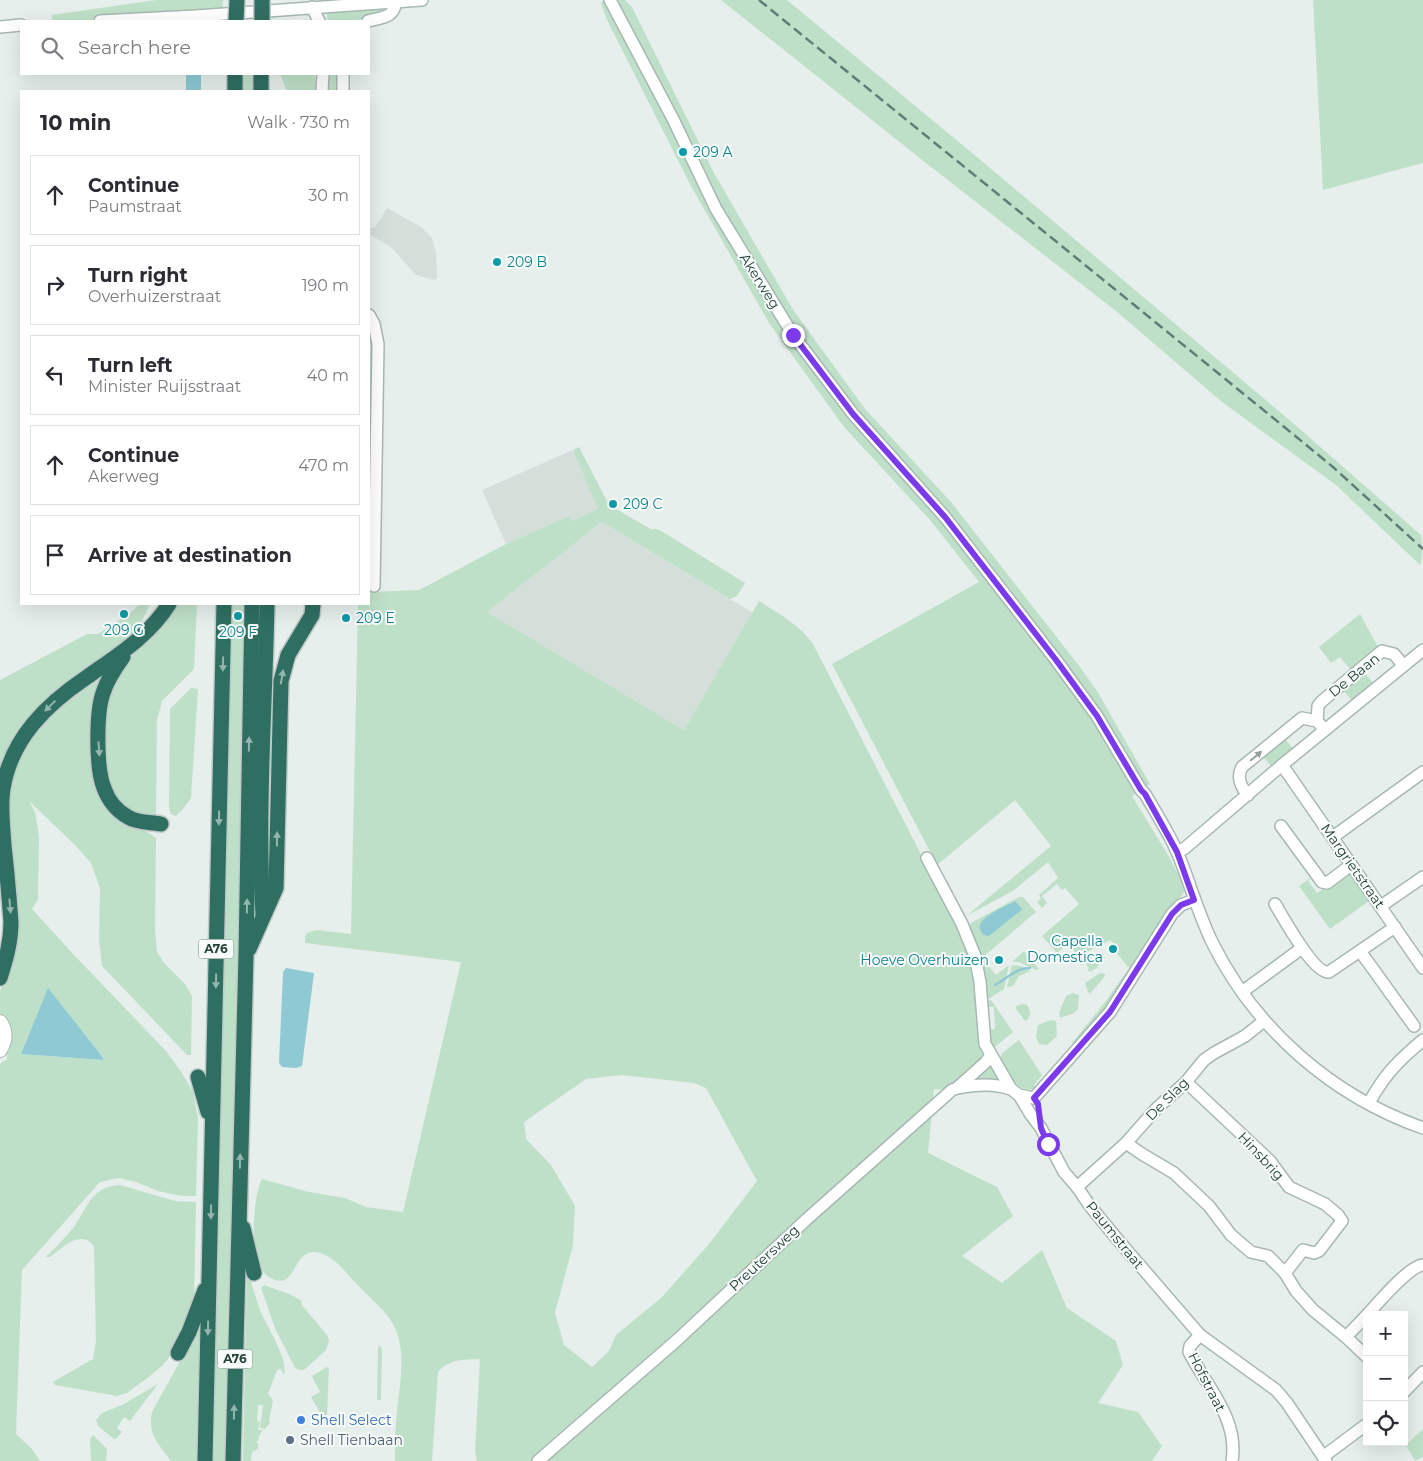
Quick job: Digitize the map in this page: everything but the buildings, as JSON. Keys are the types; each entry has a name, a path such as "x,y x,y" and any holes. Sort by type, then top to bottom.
{"highway":[{"path":"236,20 237,0"},
{"path":"262,0 262,20"},
{"path":"235,75 235,90"},
{"path":"261,75 261,90"},
{"path":"0,978 8,956 11,937 1,814 2,791 11,757 21,739 48,708 64,693 131,647 152,628 166,609"},
{"name":"A76","path":"246,955 276,888 281,681 288,655 312,609"},
{"name":"A76","path":"205,1461 224,610"},
{"name":"A76","path":"260,610 262,725 261,874 263,919"},
{"name":"A76","path":"233,1461 246,955 260,610"},
{"path":"131,647 108,680 99,706 101,779 108,797 123,814 136,820 162,824"},
{"name":"A76","path":"198,1077 213,1128"},
{"name":"A76","path":"239,1210 254,1273"},
{"name":"A76","path":"178,1354 189,1332 209,1279"}],"street":[{"path":"115,20 422,0"},
{"name":"Akerweg","path":"610,0 673,119 716,209 793,335 853,414 945,517 1097,716 1145,794 1177,852 1194,900 1212,942 1242,992 1281,1040 1317,1070 1369,1103 1423,1128"},
{"path":"370,20 390,14 394,10 396,2"},
{"path":"312,7 318,20"},
{"path":"0,26 20,25"},
{"path":"322,90 323,75"},
{"path":"343,75 343,90"},
{"path":"370,317 374,324 378,344 374,586"},
{"name":"De Baan","path":"1177,852 1185,848 1248,795 1282,765 1321,726 1423,650"},
{"name":"De Baan","path":"1321,726 1318,706 1321,702 1382,652 1394,654 1403,665"},
{"path":"1248,795 1240,787 1239,774 1242,768 1302,718 1321,726"},
{"name":"Margrietstraat","path":"1282,765 1423,968"},
{"path":"1333,837 1423,772"},
{"path":"1281,826 1322,882 1327,882 1352,865"},
{"name":"Paumstraat","path":"928,858 962,924 975,956 980,982 984,1039 991,1055 1041,1128 1061,1167 1118,1240 1200,1335 1276,1390 1325,1458"},
{"path":"1381,906 1423,877"},
{"path":"957,1088 982,1084 996,1085 1034,1098 1110,1012 1172,914 1181,905 1194,900"},
{"path":"1275,904 1302,948 1320,970 1325,972 1329,972 1395,926"},
{"path":"1242,992 1302,948"},
{"path":"1360,951 1414,1026"},
{"name":"De Slag","path":"1078,1187 1126,1143 1156,1108 1186,1082 1204,1060 1245,1036 1264,1021"},
{"path":"0,1022 5,1034 0,1050"},
{"path":"1369,1103 1397,1062 1423,1040"},
{"name":"Preutersweg","path":"538,1461 676,1341 878,1155 952,1090 957,1088 986,1062 991,1055"},
{"name":"Hinsbrig","path":"1186,1082 1270,1162 1289,1186 1325,1204 1342,1221 1319,1251 1314,1253 1303,1250 1285,1273"},
{"name":"Paumstraat","path":"1034,1098 1038,1104 1041,1128"},
{"path":"1126,1143 1174,1173 1209,1206 1231,1235 1251,1252 1268,1256 1285,1273 1296,1291 1313,1310 1366,1356"},
{"path":"1371,1311 1408,1272 1417,1265 1423,1265"},
{"path":"1346,1337 1363,1319"},
{"name":"Hofstraat","path":"1200,1335 1190,1346 1190,1352 1216,1395 1231,1428 1232,1461"},
{"path":"1408,1388 1423,1372"},
{"path":"1325,1458 1363,1427"}],"shaded area":[{"path":"387,208 421,227 432,238 436,253 437,279 433,280 416,275 392,248 370,235 370,229 376,226"},
{"path":"573,450 599,509 572,521 569,516 506,544 482,490"},
{"path":"602,522 753,613 684,730 487,612"}],"green space":[{"path":"156,0 223,0 222,20 52,20 52,15"},
{"path":"604,0 625,0 632,7 714,173 792,308 865,409 951,502 1080,667 1097,691 1150,784 1132,796 1168,855 1186,889 1116,995 1076,1046 1072,1043 1129,968 1115,951 1118,949 1110,940 1087,952 1099,964 1097,968 1090,972 1087,970 1089,968 1068,944 1057,953 1042,936 1079,904 1065,888 1062,890 1057,884 1042,896 1047,903 1042,908 1037,902 1041,898 1039,895 1058,878 1048,862 1013,891 966,916 1051,846 1015,800 937,865 832,664 979,582 930,520 844,427 769,323 691,186 607,20 601,3"},
{"path":"721,0 787,0 1293,423 1421,535 1422,558 1420,565 1336,485 1222,402 1116,311"},
{"path":"1313,0 1423,0 1423,163 1323,190"},
{"path":"380,8 381,14 358,20 328,20 327,15 332,10"},
{"path":"241,75 255,75 255,90 241,90"},
{"path":"280,75 315,75 315,90 287,90"},
{"path":"327,75 340,75 340,90 327,90"},
{"path":"370,322 374,331 373,448 370,448"},
{"path":"579,447 609,505 651,529 663,532 745,583 737,596 730,599 602,522 487,612 684,730 759,601 788,620 813,644 963,936 975,976 979,1037 987,1056 948,1090 934,1089 928,1153 997,1187 1013,1216 962,1256 1002,1283 1042,1250 1067,1308 1116,1341 1123,1365 1098,1403 1138,1412 1162,1446 1152,1461 477,1461 475,1451 480,1359 452,1362 438,1372 432,1461 395,1461 401,1356 400,1343 390,1319 338,1264 321,1253 308,1253 302,1257 284,1280 278,1281 269,1277 262,1270 255,1246 254,1215 262,1179 309,1192 345,1198 366,1207 403,1212 461,962 305,943 307,933 317,930 351,934 358,605 370,605 370,592 419,590 506,544 569,516 572,521 598,509 573,450","holes":["622,1075 694,1083 706,1088 757,1181 709,1244 662,1297 616,1335 609,1351 592,1367 564,1345 555,1313 573,1245 575,1206 551,1165 526,1139 524,1122 586,1079"]},
{"path":"139,605 150,605 139,627 118,647 64,684 31,715 14,737 0,770 0,680 87,634 98,634"},
{"path":"176,605 197,605 194,669 162,701 157,720 156,814 141,815 129,810 108,791 103,705 110,687 129,660"},
{"path":"229,605 245,605 228,1461 214,1461 217,1199"},
{"path":"1360,614 1378,647 1351,670 1340,657 1331,663 1319,647"},
{"path":"1364,672 1374,684 1353,702 1343,690"},
{"path":"107,674 98,793 104,806 113,817 144,830 156,838 155,930 157,952 165,964 185,984 192,996 191,1055 187,1055 102,966 99,940 100,888 91,863 29,801 35,812 39,836 38,899 32,909 166,1051 193,1092 198,1119 196,1196 182,1196 158,1191 136,1182 119,1178 100,1182 22,1270 16,1434 32,1449 40,1461 0,1461 0,1064 7,1059 2,1016 0,1014 0,992 16,945 7,812 9,784 22,750 59,708","holes":["48,989 104,1060 21,1054"]},
{"path":"191,688 198,689 191,798 176,816 171,814 169,808 170,709"},
{"path":"1285,739 1294,750 1273,768 1263,757"},
{"path":"1348,872 1369,901 1330,929 1299,886 1313,876 1308,881 1317,893"},
{"path":"1019,897 1023,897 1036,912 982,958 996,975 1009,965 1004,989 986,999 969,929 971,923"},
{"path":"1024,951 1039,969 1036,970 1019,962 1012,962"},
{"path":"1012,965 1021,966 1030,971 1019,976 1013,986 1007,987"},
{"path":"1100,973 1105,974 1105,976 1090,994 1085,983"},
{"path":"1073,993 1079,995 1078,1009 1074,1013 1060,1018 1059,1013 1066,996"},
{"path":"991,1000 1013,1032 995,1047 991,1046 988,1030 995,1029 994,1007 985,1007 986,1001"},
{"path":"1027,1005 1030,1012 1029,1018 1025,1021 1016,1009 1016,1006"},
{"path":"1051,1020 1056,1021 1057,1036 1047,1045 1039,1044 1036,1038 1038,1025"},
{"path":"1019,1040 1042,1075 1034,1085 1037,1088 1024,1089 1019,1086 1010,1077 1000,1060 1002,1053"},
{"path":"991,1063 1002,1084 969,1082"},
{"path":"120,1185 175,1201 196,1202 194,1302 177,1347 163,1365 150,1376 127,1393 117,1396 55,1385 53,1382 93,1359 96,1341 94,1246 89,1241 77,1239 50,1257 46,1257 73,1228 96,1194 110,1187"},
{"path":"247,1268 260,1310 276,1342 285,1369 284,1375 281,1369 277,1370 268,1394 273,1400 270,1423 265,1429 260,1428 263,1405 258,1405 257,1421 260,1422 258,1430 263,1430 256,1442 258,1443 258,1449 252,1452 251,1461 243,1461"},
{"path":"264,1285 302,1301 301,1304 327,1335 329,1341 326,1350 304,1370 295,1368 275,1328 261,1288"},
{"path":"201,1323 199,1461 171,1461 158,1444 153,1433 151,1426 152,1412"},
{"path":"381,1346 381,1400 377,1400 378,1347"},
{"path":"327,1367 329,1369 327,1415 324,1415 324,1412 321,1414 311,1397 320,1392 312,1376"},
{"path":"158,1384 130,1421 124,1417 117,1428 122,1432 116,1439 98,1426 96,1420 102,1413 122,1405"},
{"path":"1423,1429 1423,1457 1415,1461 1407,1446"},
{"path":"93,1435 107,1449 106,1461 91,1461 90,1439"}],"water":[{"path":"186,75 201,75 201,90 186,90"},
{"path":"1015,901 1022,909 989,936 983,935 980,929 981,923 992,913"},
{"path":"286,968 314,973 302,1066 296,1068 282,1067 279,1063 283,972"},
{"path":"48,988 101,1055 104,1060 21,1054"}],"waterway":[{"path":"995,985 1017,971 1030,968"}],"railway":[{"path":"759,0 1333,467 1423,549"}],"place":[{"name":"209 A","path":"683,152"},
{"name":"209 B","path":"497,262"},
{"name":"209 C","path":"613,504"},
{"name":"209 G","path":"124,614"},
{"name":"209 F","path":"238,616"},
{"name":"209 E","path":"346,618"},
{"name":"Capella Domestica","path":"1113,949"},
{"name":"Hoeve Overhuizen","path":"999,960"},
{"name":"Shell Select","path":"301,1420"},
{"name":"Shell Tienbaan","path":"290,1440"}],"route":[{"path":"793,335 853,414 945,517 1080,692 1145,794 1177,852 1194,900 1181,905 1172,914 1110,1012 1034,1098 1038,1104 1041,1128 1048,1144"}]}
